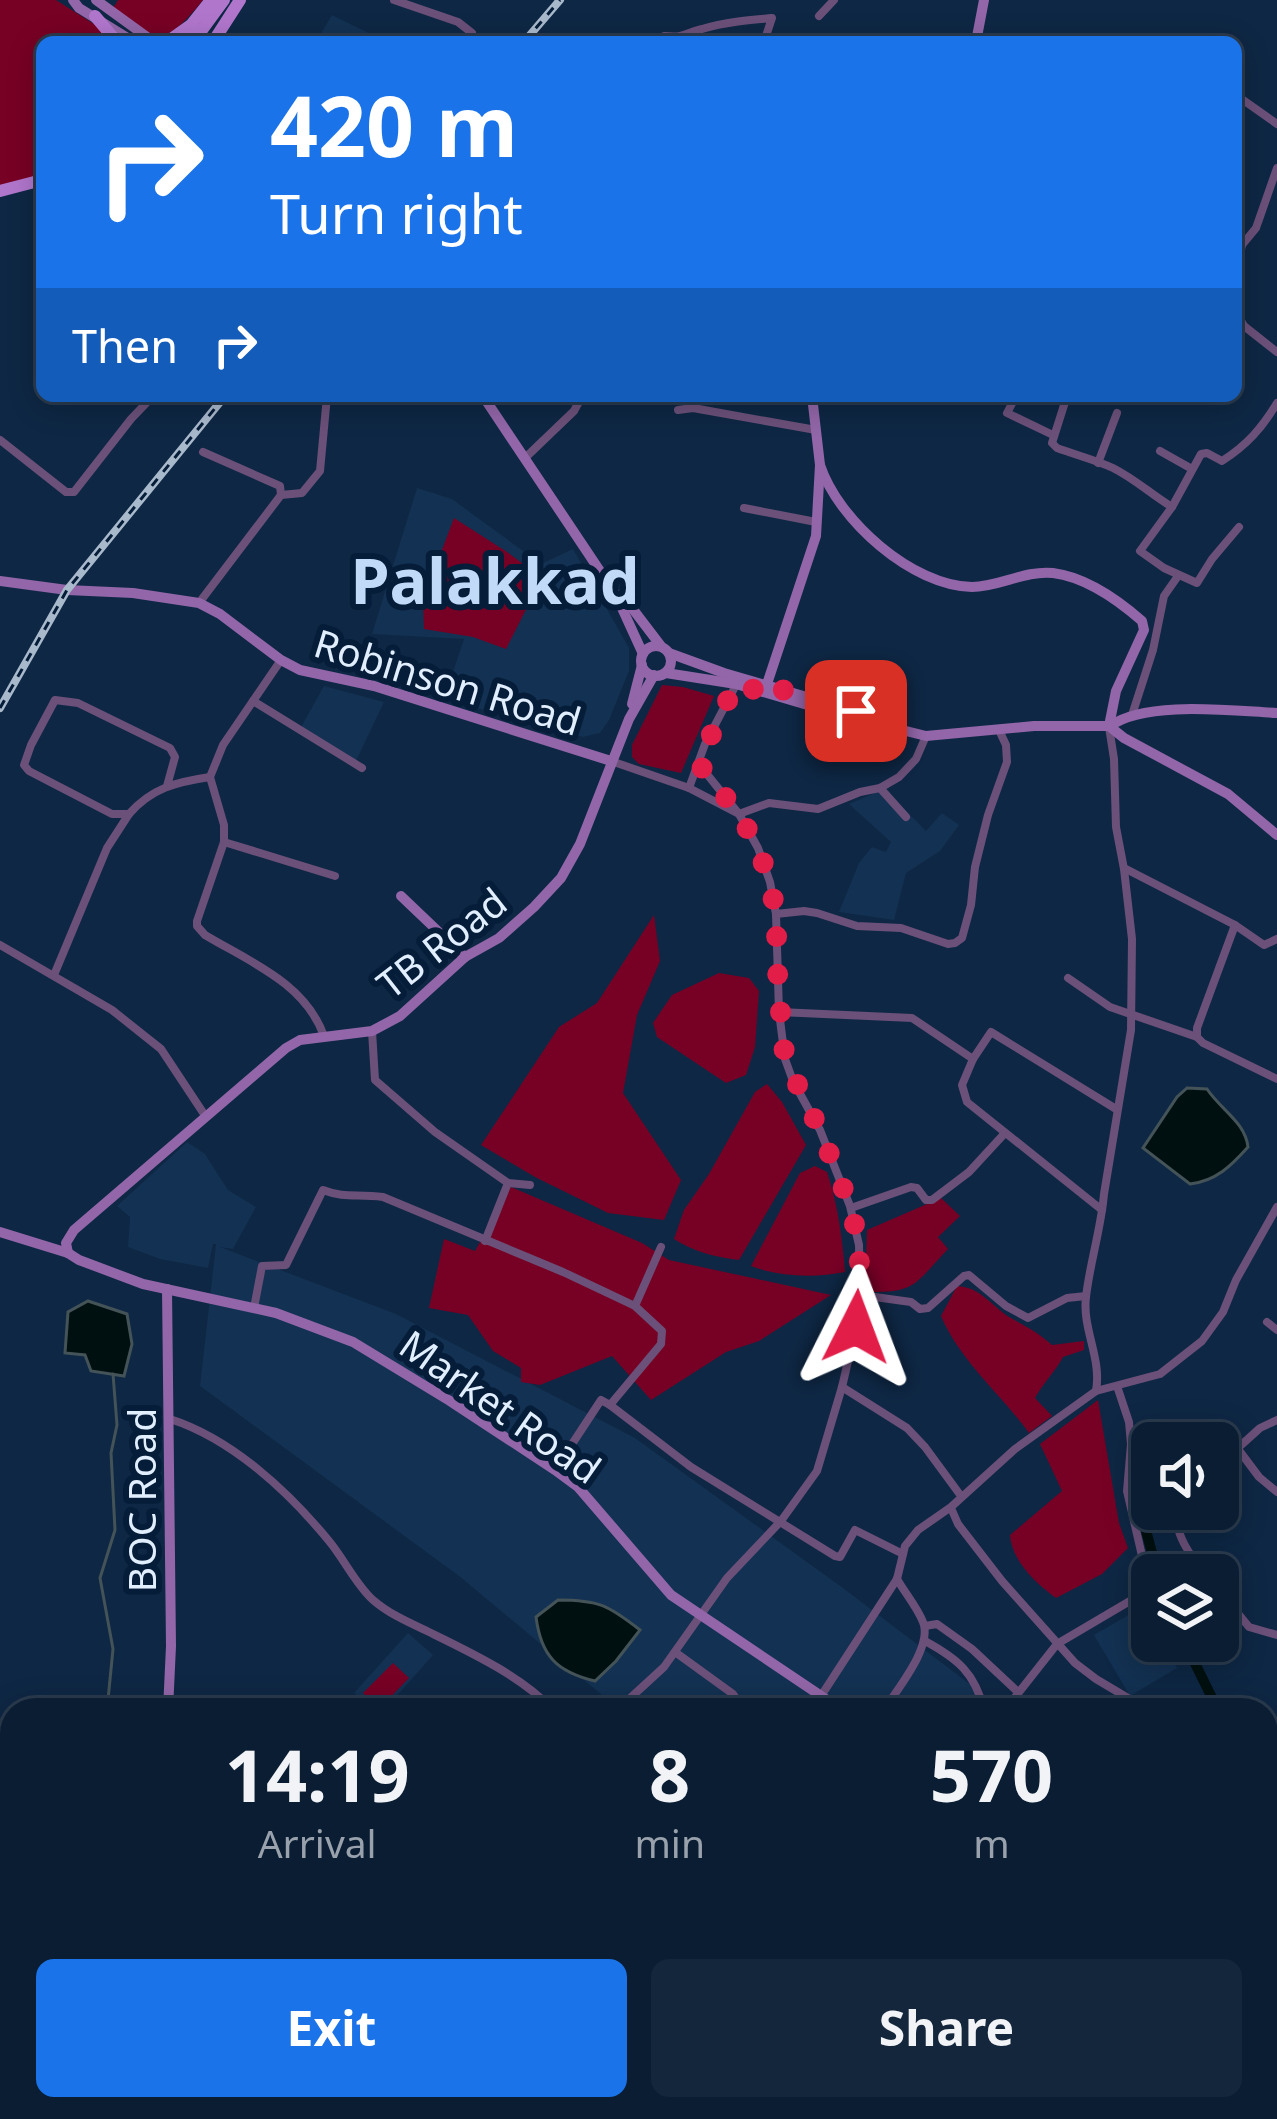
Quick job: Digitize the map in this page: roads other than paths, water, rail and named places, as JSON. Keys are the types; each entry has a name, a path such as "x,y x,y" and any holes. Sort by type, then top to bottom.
{"main road":[{"path":"73,0 125,36"},
{"path":"96,0 146,36"},
{"path":"175,36 211,0"},
{"path":"194,36 224,0"},
{"path":"217,36 240,0"},
{"path":"977,36 984,0"},
{"path":"95,16 112,36"},
{"path":"0,191 36,182"},
{"path":"487,402 616,595 646,672 736,683 928,729 1121,724 1149,711 1277,713"},
{"path":"765,689 810,560 818,523 820,465 813,402"},
{"path":"820,465 831,492 858,525 917,571 972,586 1057,573 1087,584 1130,610 1144,630 1116,691 1121,724 1228,794 1277,835"},
{"name":"Robinson Road","path":"0,581 199,603 300,670 374,686 611,761"},
{"path":"616,595 665,650 671,665 660,674"},
{"path":"628,718 649,648 899,731 926,736 999,729"},
{"name":"TB Road","path":"68,1253 74,1230 292,1044 371,1031 400,1016 465,957 500,938 561,878 580,844 628,718 660,674"},
{"path":"401,896 465,957"},
{"name":"Market Road","path":"0,1232 111,1272 277,1313 353,1342 578,1487 671,1595 824,1698"},
{"name":"BOC Road","path":"167,1289 169,1698"}],"street":[{"path":"394,0 458,22 472,33"},
{"path":"819,16 834,0"},
{"path":"687,36 702,28 772,18 766,36"},
{"path":"1242,99 1277,124"},
{"path":"1242,241 1256,228 1277,167"},
{"path":"1242,322 1277,352"},
{"path":"0,440 66,492 74,493 147,402"},
{"path":"281,495 302,493 320,471 326,402"},
{"path":"524,459 579,402"},
{"path":"1013,402 1007,413 1053,436"},
{"path":"1065,402 1053,436 1057,448 1139,483 1172,507"},
{"path":"1239,526 1197,583 1140,551 1172,507 1201,454 1222,460 1239,449 1256,436 1277,404"},
{"path":"678,410 693,408 818,430"},
{"path":"1098,463 1117,413"},
{"path":"1160,451 1192,469"},
{"path":"199,603 281,495 280,486 203,452"},
{"path":"744,508 818,523"},
{"path":"1096,1390 1086,1296 1131,1017 1132,939 1116,827 1114,759 1121,724 1153,650 1165,596 1179,575"},
{"path":"281,660 223,745 210,777 224,842 197,926 287,984 312,1011 324,1036"},
{"path":"689,788 736,683"},
{"path":"129,814 112,814 24,765 55,700 78,703 170,748 175,757 166,786"},
{"path":"254,701 362,768"},
{"path":"776,914 818,913 856,926 901,928 948,944 962,938 988,815 1007,762 999,729"},
{"path":"611,761 689,788 739,814 769,803 818,809 899,777 916,759 926,736"},
{"path":"627,1698 675,1652 727,1578 781,1521 817,1471 842,1387 860,1295 859,1245 851,1208 785,1059 770,882 739,814 698,763"},
{"path":"54,975 107,848 129,814 142,799 166,786 210,777"},
{"path":"880,788 906,817"},
{"path":"224,842 335,876"},
{"path":"1124,869 1235,925 1264,945 1277,939"},
{"path":"1197,1037 1235,925"},
{"path":"0,944 112,1010 161,1049 206,1117"},
{"path":"1068,978 1110,1007 1197,1037 1277,1079"},
{"path":"779,1012 912,1018 973,1059"},
{"path":"371,1031 375,1079 435,1132 508,1183 530,1185"},
{"path":"1102,1210 980,1114 963,1096 962,1085 991,1033 1116,1109"},
{"path":"851,1208 911,1186 932,1200 969,1172 1005,1133"},
{"path":"485,1241 508,1183"},
{"path":"254,1309 262,1266 286,1265 323,1190 341,1197 357,1193 383,1197 635,1306 662,1330 661,1344 610,1405"},
{"path":"821,1696 897,1579 905,1546 918,1530 1025,1441 1096,1390 1160,1374 1202,1341 1223,1312 1277,1207"},
{"path":"635,1306 661,1247"},
{"path":"860,1295 928,1309 969,1275 1028,1318 1066,1298 1086,1296"},
{"path":"1267,1322 1277,1330"},
{"path":"1118,1386 1129,1422 1127,1491 1142,1554"},
{"path":"842,1387 907,1428 961,1496"},
{"path":"555,1470 601,1400 692,1467 838,1557 855,1530 903,1555"},
{"path":"170,1419 215,1441 278,1487 328,1540 370,1598 514,1677 542,1698"},
{"path":"1239,1448 1260,1428 1277,1420"},
{"path":"1239,1450 1258,1477 1277,1492"},
{"path":"950,1507 1002,1581 1057,1644 1096,1679 1128,1698"},
{"path":"892,1698 925,1641 925,1626 897,1579"},
{"path":"1014,1698 1057,1644 1131,1600"},
{"path":"1239,1615 1249,1627 1277,1635"},
{"path":"925,1626 937,1624 951,1633 1018,1692"},
{"path":"925,1641 974,1679 981,1698"},
{"path":"675,1652 736,1698"}],"waterway":[{"path":"108,1698 113,1649 100,1578 115,1530 113,1374"},
{"path":"1146,1530 1152,1554"},
{"path":"1194,1662 1212,1698"}],"railway":[{"path":"529,36 560,0"},
{"path":"0,708 67,590 220,402"}],"district":[{"name":"Palakkad","path":"495,579"}]}
